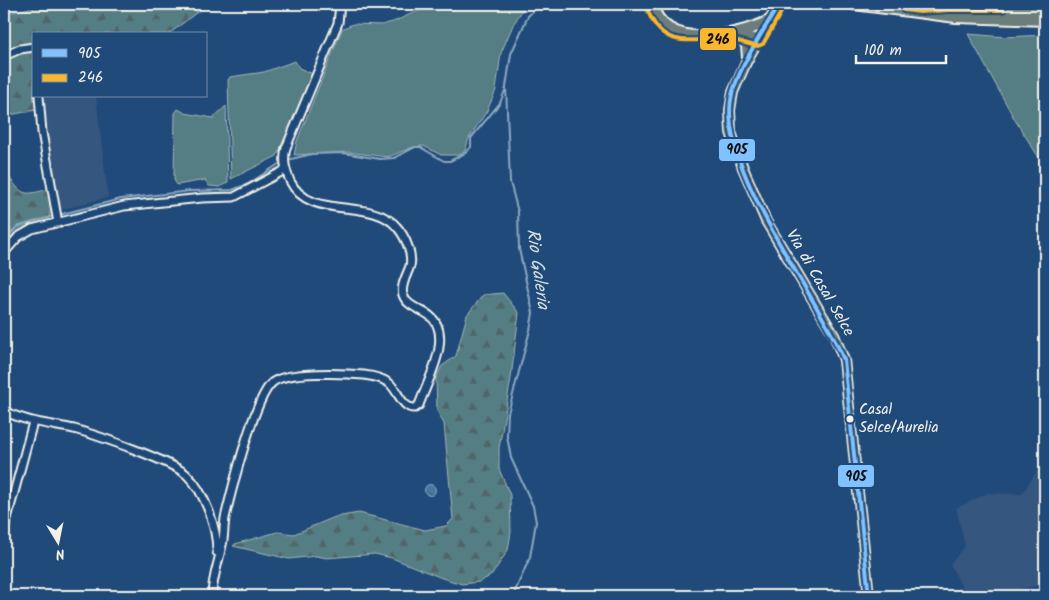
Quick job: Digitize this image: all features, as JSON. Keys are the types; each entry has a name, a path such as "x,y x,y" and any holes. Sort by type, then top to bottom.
{"highway":[{"path":"652,4 660,21 676,33 694,36 753,33 758,40"},
{"path":"854,4 956,17 1045,20"},
{"path":"905,4 995,11 1045,12"},
{"path":"920,6 1003,4"},
{"path":"738,33 769,21"},
{"path":"738,33 747,45 748,58"}],"main road":[{"name":"Via di Casal Selce","path":"780,4 748,58 733,92 730,110 731,132 743,168 766,221 834,335 844,360 869,596"}],"street":[{"path":"212,596 212,584 225,519 241,458 262,397 270,385 280,379 293,376 366,375 387,382 406,406 415,408 419,405 439,349 439,332 433,319 409,304 404,296 402,288 410,266 410,256 403,236 395,225 380,216 306,200 294,189 284,164 286,148 338,23 340,4"},
{"path":"4,56 20,49 32,47"},
{"path":"39,98 42,132 57,217"},
{"path":"4,254 22,233 57,217 133,205 234,197 284,164"},
{"path":"4,411 33,422 90,434 168,463 183,471 194,484 201,497 215,532 219,556"},
{"path":"4,530 33,422"}],"shaded area":[{"path":"44,98 96,98 108,197 56,211 39,105"},
{"path":"1045,449 1045,584 1007,592 965,593 950,564 965,546 956,508 988,493 1022,494 1039,467 1037,451"}],"green space":[{"path":"47,4 197,4 201,9 172,32 32,32 32,45 25,45 4,53 4,14"},
{"path":"460,4 526,4 513,25 501,53 496,90 487,111 469,138 465,151 459,155 441,155 424,146 413,147 388,157 348,152 294,155 297,141 342,29 353,24 381,25 393,22 420,10"},
{"path":"968,34 1005,37 1045,35 1045,167 1015,120"},
{"path":"32,49 32,98 36,98 36,110 4,116 4,60 24,50"},
{"path":"295,61 299,68 313,74 277,156 231,179 228,80 230,77 264,72"},
{"path":"226,106 228,182 220,187 209,186 205,180 177,185 174,180 175,113 178,109 185,113 213,118"},
{"path":"4,176 9,177 24,192 33,193 46,190 51,206 47,222 18,232 4,242"},
{"path":"503,293 519,313 511,378 499,448 499,469 510,495 511,532 508,550 492,575 479,582 462,584 392,558 375,554 289,559 233,546 277,532 294,534 335,517 359,513 425,530 446,526 453,519 444,424 437,411 436,378 442,366 456,356 467,315 483,295"}],"water":[{"path":"430,484 436,490 430,496 424,490"}],"waterway":[{"name":"Rio Galeria","path":"513,596 530,557 536,522 533,506 511,458 507,436 508,413 533,313 519,249 518,212 510,182 506,87 511,54 528,16 540,4"},
{"path":"287,160 312,154 343,153 380,159 394,158 415,147 420,147 444,161 450,161 467,152 471,147 471,138 500,103 506,88"},
{"path":"58,215 121,199 190,191 232,190 248,184 282,162"},
{"path":"4,241 17,227 53,216"}],"transit line":[{"name":"905","path":"779,4 737,80 733,91 730,120 737,153 751,189 770,227 831,332 844,360 869,596"},
{"name":"246","path":"646,6 653,21 660,30 669,36 689,40 727,39 758,46 763,44 784,7"},
{"name":"246","path":"904,10 920,12 948,10"},
{"name":"246","path":"949,10 1003,10"}],"place":[{"name":"Casal Selce/Aurelia","path":"850,419"}]}
